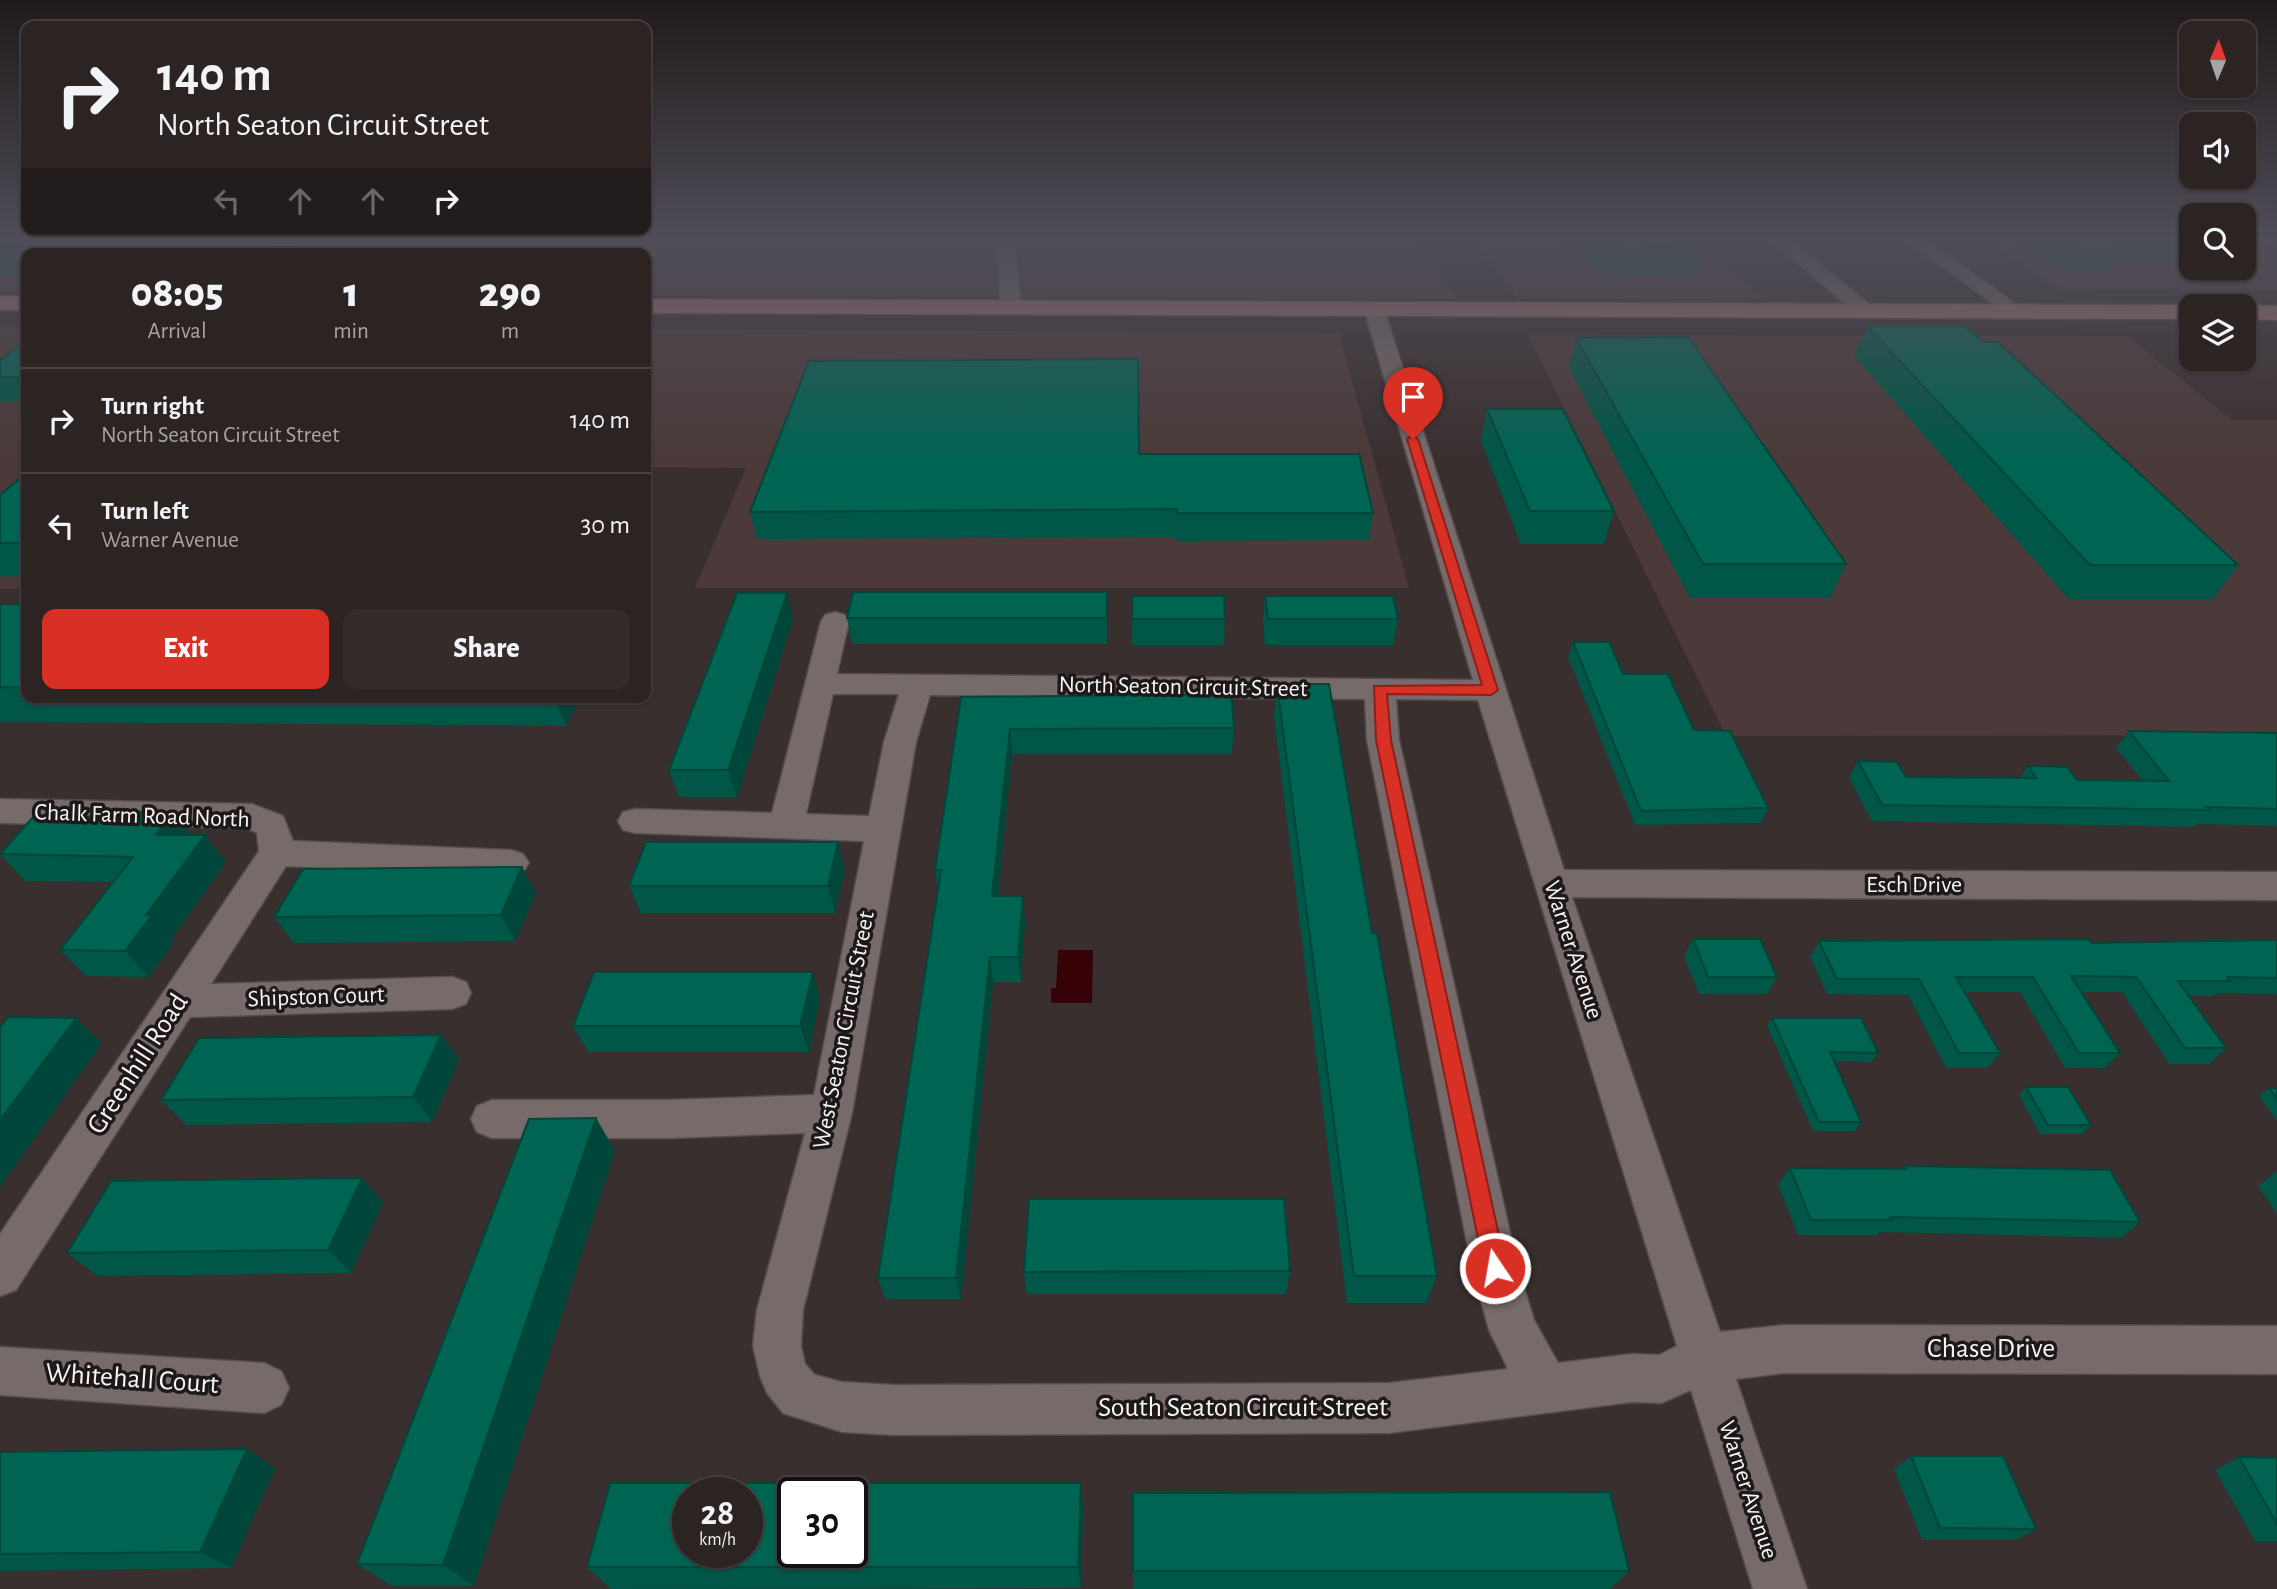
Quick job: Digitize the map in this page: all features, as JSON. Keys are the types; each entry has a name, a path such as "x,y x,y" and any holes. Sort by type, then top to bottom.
{"main road":[{"path":"1728,311 2179,312"},
{"path":"2256,312 2277,313"}],"street":[{"name":"Warner Avenue","path":"1375,311 1550,883 1780,1589"},
{"path":"786,827 835,621"},
{"name":"North Seaton Circuit Street","path":"820,684 1491,690"},
{"name":"West Seaton Circuit Street","path":"784,1376 777,1346 780,1310 831,1113 900,742 918,684"},
{"path":"1380,689 1383,740 1495,1268 1513,1330 1546,1389"},
{"name":"Chalk Farm Road North","path":"0,811 252,816 271,825 276,838 276,853 510,863"},
{"path":"635,821 883,829"},
{"name":"Greenhill Road","path":"0,1274 276,853"},
{"name":"Esch Drive","path":"1550,883 2277,887"},
{"name":"Shipston Court","path":"179,1001 453,993"},
{"path":"492,1119 671,1119 831,1113"},
{"name":"Chase Drive","path":"1706,1358 1784,1349 2277,1350"},
{"name":"South Seaton Circuit Street","path":"784,1376 800,1396 842,1407 894,1410 1389,1408 1632,1378 1661,1379 1706,1358"},
{"name":"Whitehall Court","path":"0,1371 264,1388"}],"shaded area":[{"path":"0,327 21,327 21,589 0,589"},
{"path":"651,329 1339,333 1409,588 695,588 746,468 651,467"},
{"path":"1528,335 2127,336 2232,420 2277,420 2277,735 1726,736"},
{"path":"1058,950 1093,950 1092,1003 1051,1003 1051,988 1056,988"}],"building":[{"path":"1867,326 1965,326 1983,342 1998,342 2238,565 2090,565"},
{"path":"1688,337 1846,564 1703,564 1576,338"},
{"path":"21,345 21,377 0,377 0,360"},
{"path":"1138,359 1139,454 1359,454 1373,513 1177,513 1177,509 750,512 809,361"},
{"path":"1487,409 1563,409 1614,511 1530,511"},
{"path":"21,477 21,543 0,543 0,495"},
{"path":"853,592 1107,592 1107,618 847,618"},
{"path":"737,593 787,593 728,770 669,770"},
{"path":"1132,596 1224,596 1225,619 1132,619"},
{"path":"1265,596 1393,596 1398,619 1268,619"},
{"path":"0,604 21,604 21,688 0,687"},
{"path":"1573,642 1609,642 1623,674 1668,674 1694,730 1730,731 1768,808 1641,811"},
{"path":"1277,684 1329,684 1372,933 1377,933 1437,1276 1354,1276"},
{"path":"1231,694 1234,728 1010,729 992,896 1023,896 1018,957 990,957 956,1278 878,1278 941,870 935,870 961,697"},
{"path":"2129,731 2277,733 2277,809 1882,805 1858,761 1897,762 1906,777 2036,778 2028,766 2067,767 2077,780 2169,781"},
{"path":"138,812 173,812 156,835 205,835 146,915 151,916 125,951 60,950 133,857 0,854 34,816 135,817"},
{"path":"646,842 838,842 828,886 629,886"},
{"path":"522,867 501,915 274,917 303,869"},
{"path":"1693,939 1760,939 1777,977 1708,977"},
{"path":"2089,939 2091,943 2277,940 2277,978 2227,977 2230,981 2178,981 2226,1048 2185,1048 2136,977 2071,976 2120,1053 2079,1053 2033,977 1956,977 2000,1053 1959,1053 1919,979 1837,979 1819,941"},
{"path":"594,972 813,972 800,1026 573,1026"},
{"path":"8,1017 76,1018 0,1120 0,1027"},
{"path":"1772,1018 1861,1018 1878,1053 1830,1052 1861,1122 1819,1122"},
{"path":"441,1035 413,1097 161,1100 199,1038"},
{"path":"2026,1087 2068,1087 2091,1125 2048,1125"},
{"path":"2269,1088 2277,1088 2277,1099"},
{"path":"596,1118 443,1565 357,1564 529,1119"},
{"path":"1905,1166 2110,1170 2140,1222 1890,1217 1892,1220 1811,1220 1790,1168 1906,1169"},
{"path":"362,1178 328,1250 67,1253 111,1181"},
{"path":"1029,1199 1284,1199 1290,1271 1024,1272"},
{"path":"247,1449 200,1552 0,1554 0,1452"},
{"path":"1911,1456 2003,1456 2036,1529 1940,1528"},
{"path":"2239,1457 2277,1458 2277,1524"},
{"path":"610,1483 672,1483 672,1567 587,1567"},
{"path":"763,1483 777,1483 777,1567 763,1567"},
{"path":"868,1483 1081,1483 1078,1567 868,1567"},
{"path":"1610,1492 1629,1571 1133,1571 1133,1493"}],"route":[{"path":"1413,439 1491,690 1380,689 1383,740 1495,1268"}]}
